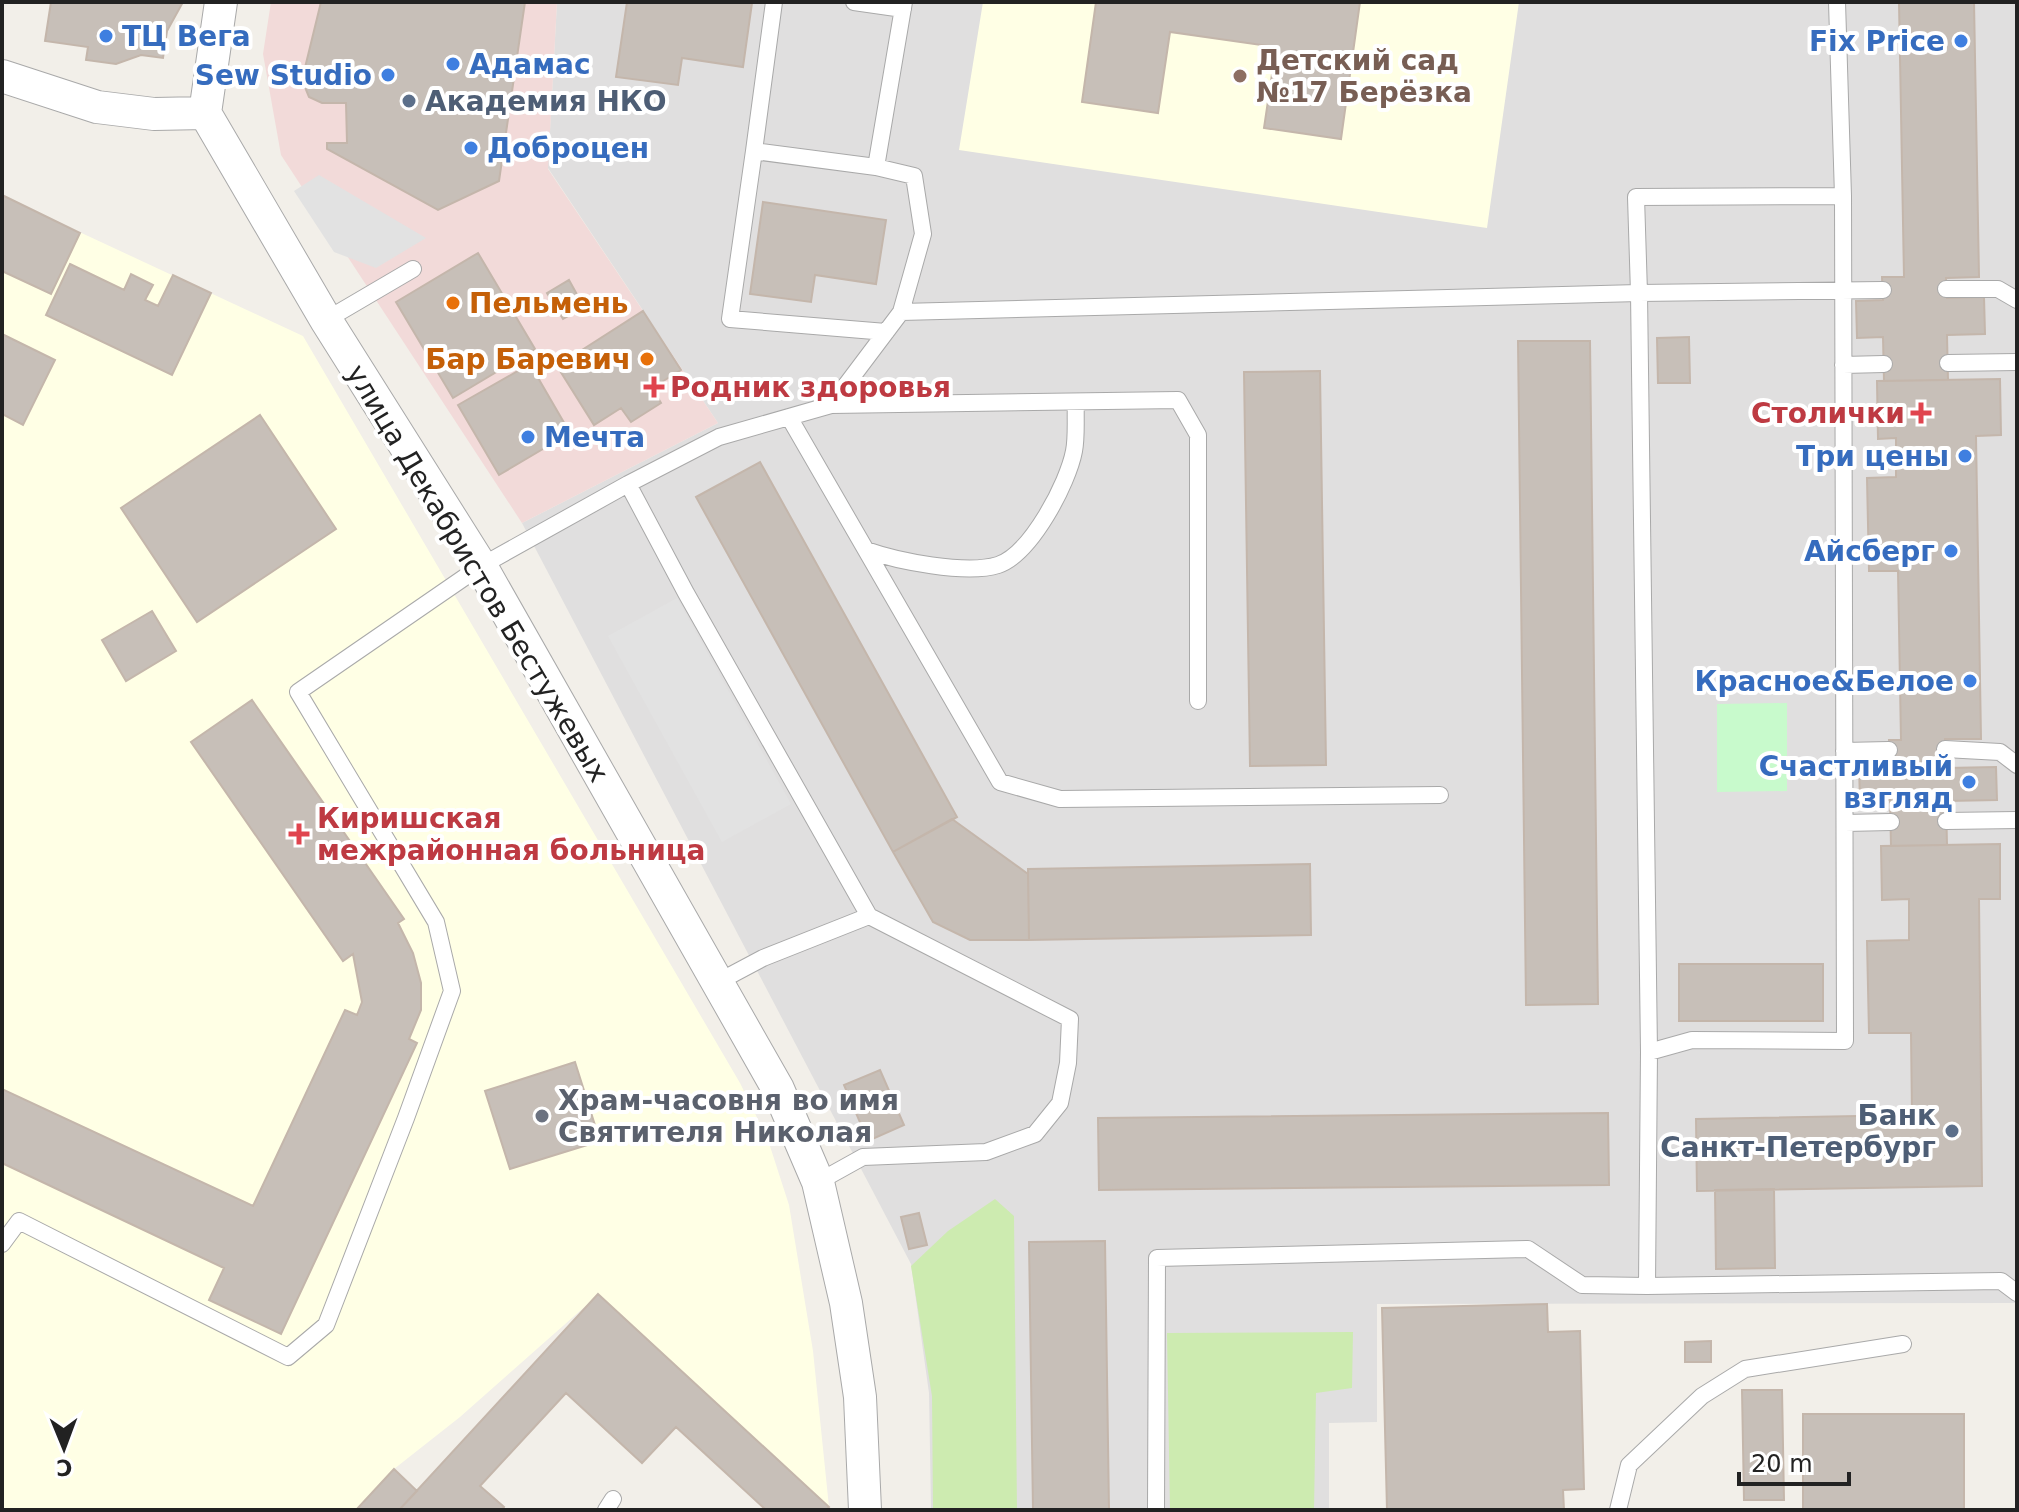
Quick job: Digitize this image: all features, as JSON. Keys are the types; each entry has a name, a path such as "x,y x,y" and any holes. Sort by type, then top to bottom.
{"street":[{"path":"2,76 97,107 154,114 205,113 221,2"},
{"name":"улица Декабристов Бестужевых","path":"205,113 326,320 481,566 778,1089 818,1182 846,1303 860,1397 865,1510"}],"lane":[{"path":"774,2 730,319 886,332"},
{"path":"854,2 903,6 876,167"},
{"path":"1649,1052 1692,1040 1845,1041 1843,196 1837,2"},
{"path":"754,151 876,167 914,176 923,234 901,312 831,405"},
{"path":"1647,1286 1649,1052 1636,197 1843,196"},
{"path":"326,320 413,269"},
{"path":"1946,289 1998,289 2017,300"},
{"path":"901,312 1639,293 1883,290"},
{"path":"1948,363 2017,362"},
{"path":"1843,365 1884,364"},
{"path":"2,1244 19,1221 288,1357 326,1325 452,991 436,922 298,692 481,566 719,437 831,405 1178,400 1198,435 1198,701"},
{"path":"866,550 887,558 960,569 999,565 1022,550 1053,506 1074,451 1076,402"},
{"path":"789,417 1000,782 1060,799 1440,795"},
{"path":"628,484 686,593 869,916 1070,1019 1068,1063 1060,1103 1035,1134 986,1152 863,1157 818,1182"},
{"path":"1945,749 2000,752 2017,765"},
{"path":"1844,751 1889,750"},
{"path":"1946,821 2017,820"},
{"path":"1845,823 1891,822"},
{"path":"716,983 763,958 869,916"},
{"path":"1156,1510 1157,1258 1528,1249 1582,1285 2001,1281 2017,1293"},
{"path":"1618,1510 1629,1465 1702,1396 1745,1369 1903,1344"}],"shaded area":[{"path":"271,2 557,2 548,169 718,423 522,523 281,155 263,54"},
{"path":"557,2 2017,2 2017,1303 1377,1304 1377,1422 1329,1423 1329,1510 931,1510 929,1393 911,1264 522,523 718,423 548,168"},
{"name":"Детский сад №17 Берёзка","path":"983,2 1519,2 1487,228 959,150"},
{"path":"319,175 426,238 376,268 334,252 294,191"},
{"name":"Киришская межрайонная больница","path":"2,196 303,336 740,1083 768,1140 789,1205 813,1351 829,1507 598,1295 460,1417 394,1469 356,1510 2,1510"},
{"path":"677,598 791,804 722,842 608,636"}],"green space":[{"path":"1787,703 1787,791 1717,792 1717,704"},
{"path":"995,1199 1014,1216 1017,1510 933,1510 932,1396 911,1266 948,1231"},
{"path":"1353,1332 1352,1388 1316,1393 1314,1510 1170,1510 1167,1333"}],"building":[{"name":"ТЦ Вега","path":"51,2 183,2 167,31 163,58 141,55 116,64 86,60 88,47 45,41"},
{"path":"321,2 525,2 499,181 438,210 327,149 327,143 347,143 346,103 322,103 309,97 302,80"},
{"path":"627,2 752,3 743,67 682,58 678,85 616,77"},
{"path":"1096,2 1360,2 1341,139 1264,128 1276,47 1170,32 1158,113 1082,102"},
{"path":"1899,2 1974,2 1979,277 1946,278 1947,298 1984,297 1985,334 1947,335 1948,380 1884,381 1883,337 1857,338 1856,301 1883,300 1882,277 1904,277"},
{"path":"2,195 80,233 51,294 2,271"},
{"path":"763,202 886,220 876,284 815,275 811,302 750,294"},
{"path":"478,253 535,349 453,398 396,302"},
{"path":"70,264 124,290 131,274 153,285 145,300 158,306 173,275 211,293 172,375 46,315"},
{"path":"569,280 584,307 563,319 547,293"},
{"path":"643,311 681,370 652,388 661,403 631,422 621,408 594,425 557,366"},
{"path":"2,334 55,360 23,425 2,414"},
{"path":"1689,337 1690,383 1658,383 1657,338"},
{"path":"1518,341 1590,341 1598,1004 1526,1005"},
{"path":"530,364 570,433 499,475 458,405"},
{"path":"1320,371 1326,765 1250,766 1244,372"},
{"path":"2000,379 2001,435 1976,436 1981,739 1945,739 1946,768 1996,767 1997,800 1946,801 1947,845 1891,846 1890,800 1860,800 1859,767 1890,767 1889,740 1901,740 1898,571 1869,571 1867,478 1896,477 1896,438 1878,439 1877,381"},
{"path":"260,415 336,529 197,622 121,508"},
{"path":"760,462 957,817 893,852 696,497"},
{"path":"152,611 176,651 126,681 102,640"},
{"path":"252,700 404,919 398,923 413,953 421,983 421,1010 409,1039 417,1043 281,1334 209,1300 224,1268 2,1163 2,1089 253,1206 345,1010 357,1015 362,1002 353,954 343,961 191,742"},
{"path":"952,819 1028,874 1029,940 970,940 933,922 893,852"},
{"path":"2000,844 2000,899 1979,899 1982,1186 1697,1191 1696,1119 1912,1115 1911,1033 1869,1033 1867,941 1909,940 1909,899 1882,900 1881,846"},
{"path":"1310,864 1311,935 1029,940 1028,869"},
{"path":"1679,964 1823,964 1823,1021 1679,1021"},
{"name":"Храм-часовня во имя Святителя Николая","path":"575,1062 600,1141 510,1169 485,1091"},
{"path":"880,1070 904,1125 868,1141 844,1085"},
{"path":"1608,1113 1609,1185 1099,1190 1098,1118"},
{"path":"1774,1189 1775,1268 1716,1269 1715,1190"},
{"path":"919,1213 927,1245 909,1249 901,1217"},
{"path":"1105,1241 1109,1510 1033,1510 1029,1242"},
{"path":"598,1294 829,1507 826,1510 766,1510 676,1427 642,1463 566,1393 480,1486 504,1507 502,1510 399,1510"},
{"path":"1547,1304 1548,1332 1580,1331 1584,1489 1563,1490 1564,1510 1387,1510 1382,1308"},
{"path":"1711,1341 1711,1362 1685,1362 1685,1342"},
{"path":"1742,1390 1782,1390 1784,1500 1744,1500"},
{"path":"1803,1414 1964,1414 1964,1510 1803,1510"},
{"path":"394,1469 417,1491 399,1510 356,1510"}],"place":[{"name":"ТЦ Вега","path":"106,36"},
{"name":"Fix Price","path":"1961,41"},
{"name":"Адамас","path":"453,64"},
{"name":"Sew Studio","path":"388,75"},
{"name":"Детский сад №17 Берёзка","path":"1240,76"},
{"name":"Академия НКО","path":"409,101"},
{"name":"Доброцен","path":"471,148"},
{"name":"Пельмень","path":"453,303"},
{"name":"Бар Баревич","path":"647,359"},
{"name":"Родник здоровья","path":"654,387"},
{"name":"Столички","path":"1921,413"},
{"name":"Мечта","path":"528,437"},
{"name":"Три цены","path":"1965,456"},
{"name":"Айсберг","path":"1951,551"},
{"name":"Красное&Белое","path":"1970,681"},
{"name":"Счастливый взгляд","path":"1969,782"},
{"name":"Киришская межрайонная больница","path":"299,834"},
{"name":"Храм-часовня во имя Святителя Николая","path":"542,1116"},
{"name":"Банк Санкт-Петербург","path":"1952,1131"}]}
